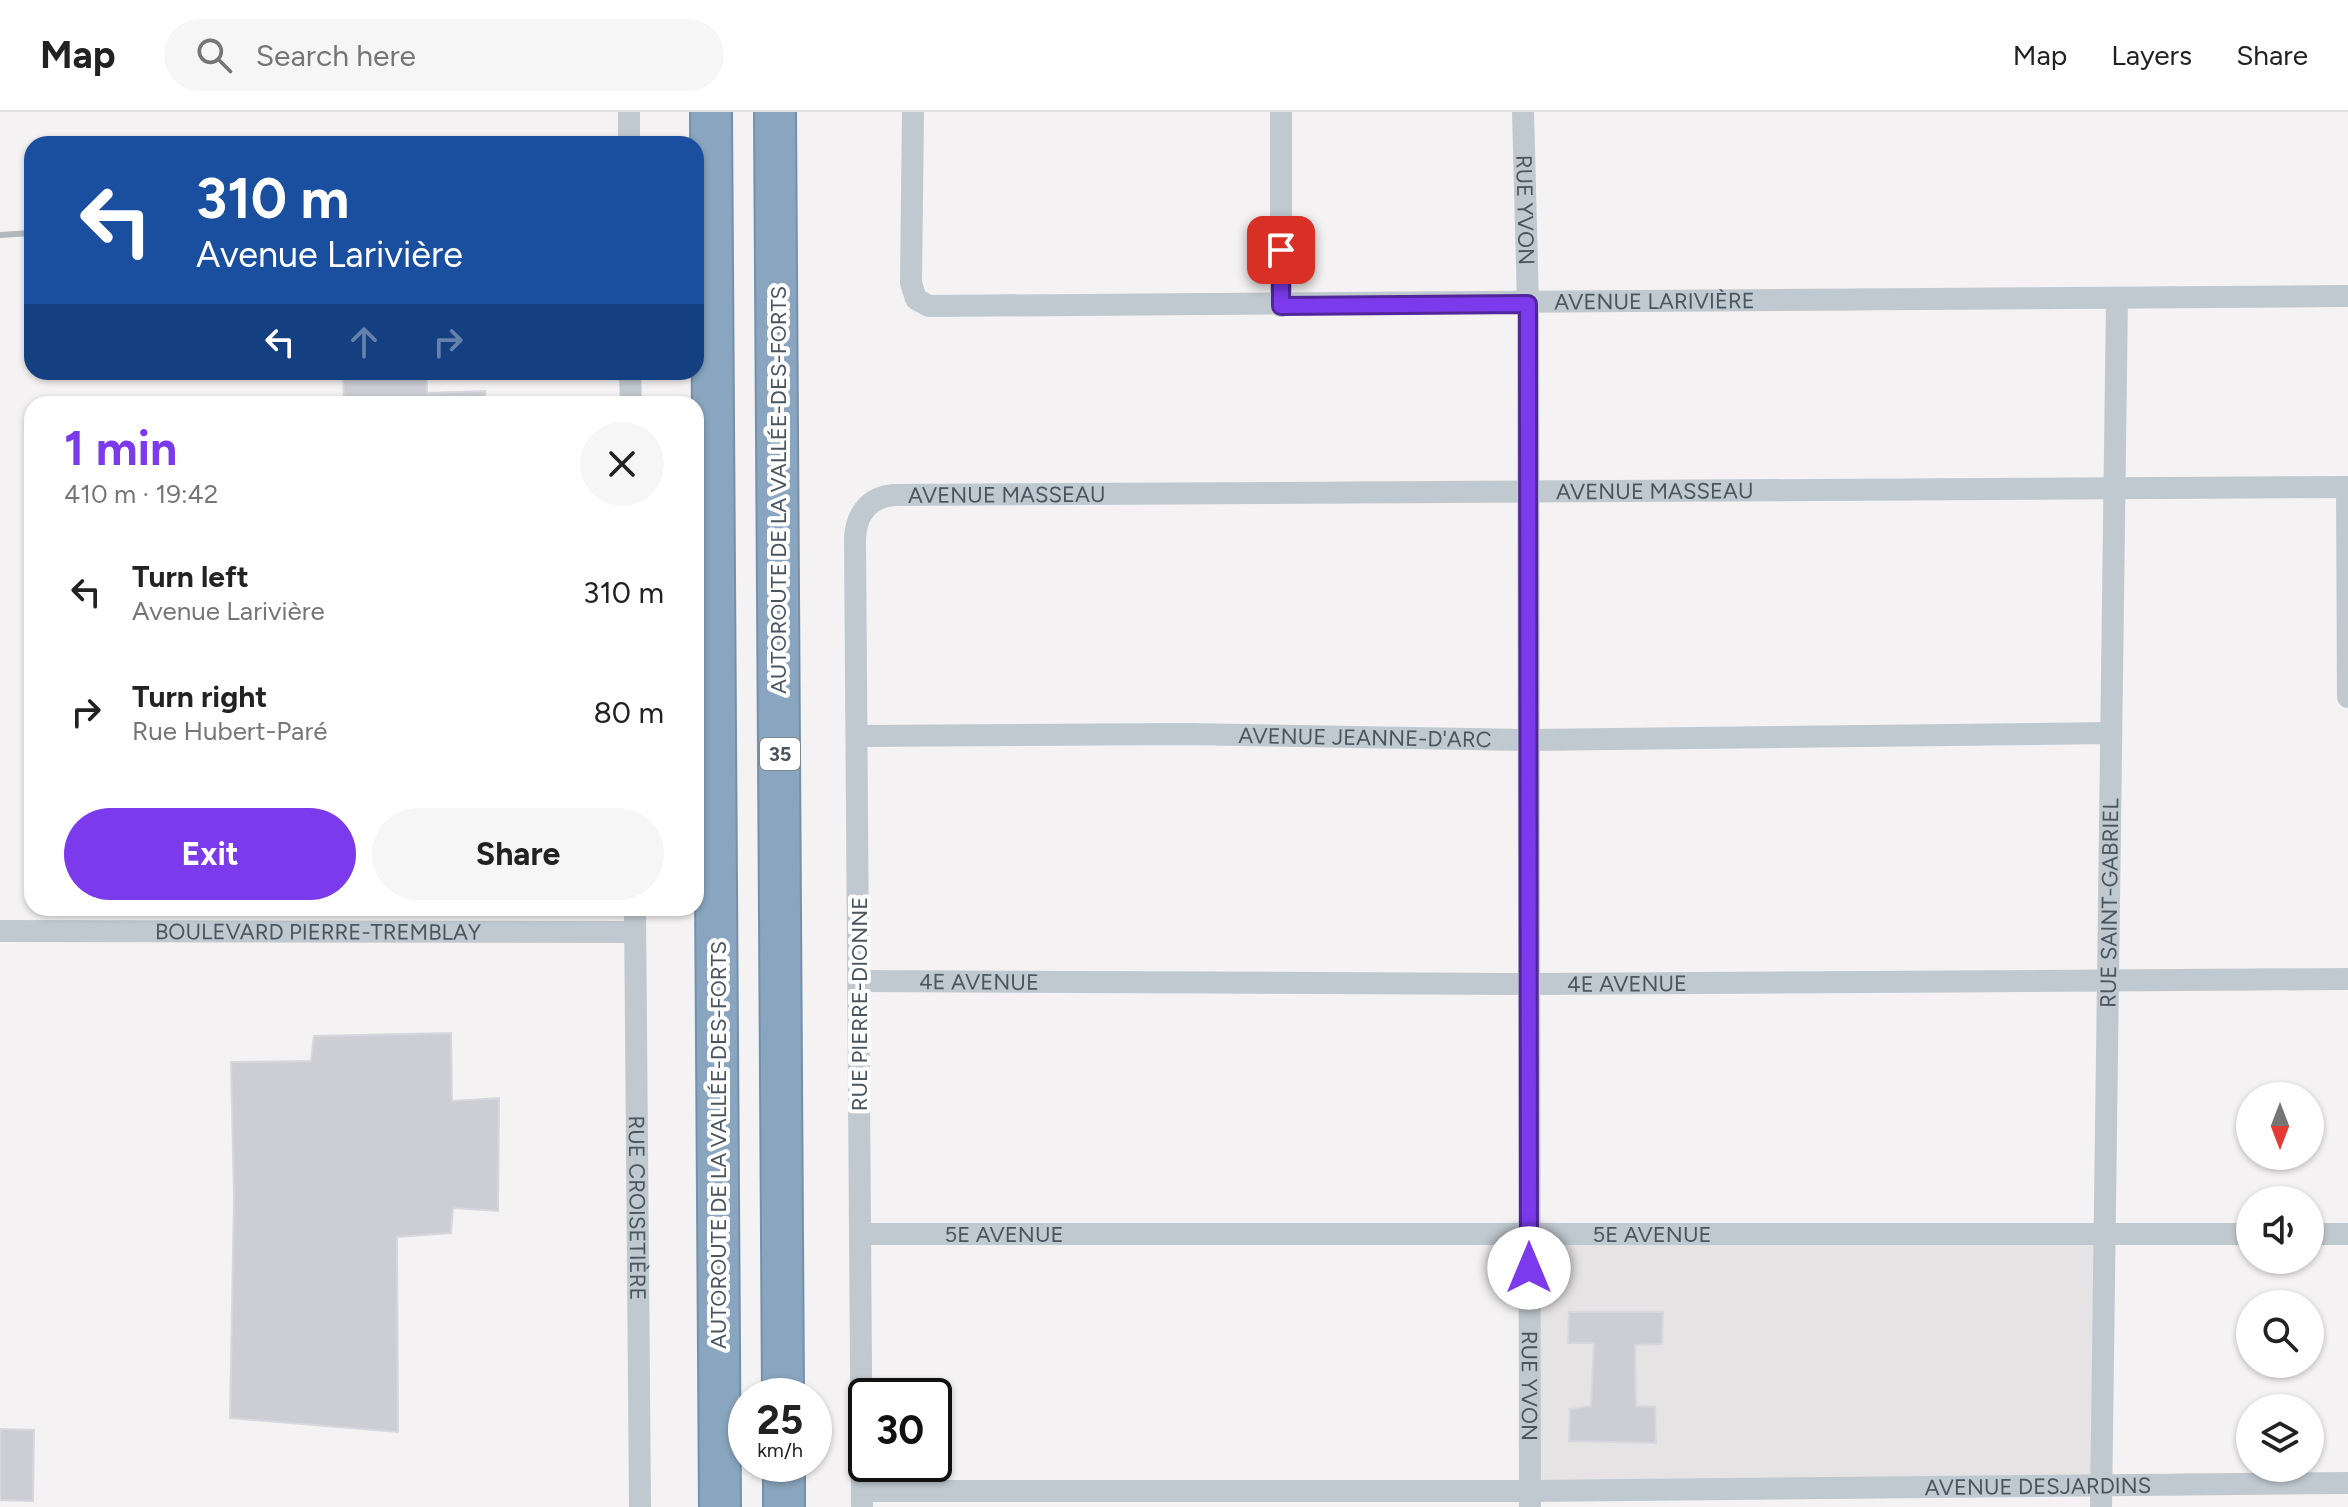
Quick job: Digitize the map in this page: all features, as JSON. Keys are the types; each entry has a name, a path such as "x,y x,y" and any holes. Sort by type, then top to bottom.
{"highway":[{"name":"AUTOROUTE DE LA VALLÉE-DES-FORTS","path":"711,112 720,1507"},
{"name":"AUTOROUTE DE LA VALLÉE-DES-FORTS","path":"775,112 783,1378"},
{"path":"784,1482 784,1507"}],"street":[{"path":"629,112 629,136"},
{"name":"AVENUE LARIVIÈRE","path":"913,112 910,272 916,299 929,306 1281,306 2348,296"},
{"path":"1281,112 1281,306"},
{"name":"RUE YVON","path":"1523,112 1529,494 1530,1499"},
{"name":"RUE SAINT-GABRIEL","path":"2101,1496 2117,298"},
{"path":"2347,487 2348,697"},
{"name":"AVENUE MASSEAU","path":"869,504 894,495 1529,494 2347,487"},
{"name":"RUE PIERRE-DIONNE","path":"862,1499 856,528 869,504"},
{"name":"AVENUE JEANNE-D'ARC","path":"857,736 1185,734 1529,740 2111,733"},
{"name":"RUE CROISETIÈRE","path":"635,916 640,1507"},
{"name":"BOULEVARD PIERRE-TREMBLAY","path":"0,931 635,932"},
{"name":"4E AVENUE","path":"859,981 1529,984 2348,979"},
{"name":"5E AVENUE","path":"860,1234 1529,1237 2236,1234"},
{"path":"2324,1234 2348,1234"},
{"name":"AVENUE DESJARDINS","path":"862,1499 2101,1496 2348,1483"}],"shaded area":[{"path":"2105,1234 2101,1486 1530,1491 1529,1237"}],"building":[{"path":"343,380 426,380 427,393 485,391 485,396 344,396"},
{"path":"451,1033 452,1101 499,1098 498,1211 453,1208 451,1233 397,1237 398,1432 230,1418 234,1197 231,1062 311,1061 314,1036"},
{"path":"1569,1312 1663,1312 1662,1344 1635,1345 1636,1406 1655,1407 1656,1443 1569,1441 1570,1409 1591,1406 1594,1343 1568,1343"},
{"path":"0,1429 34,1430 33,1501 0,1500"}],"railway":[{"path":"0,235 24,234"}],"route":[{"path":"1281,250 1281,306 1528,304 1529,1268"}]}
